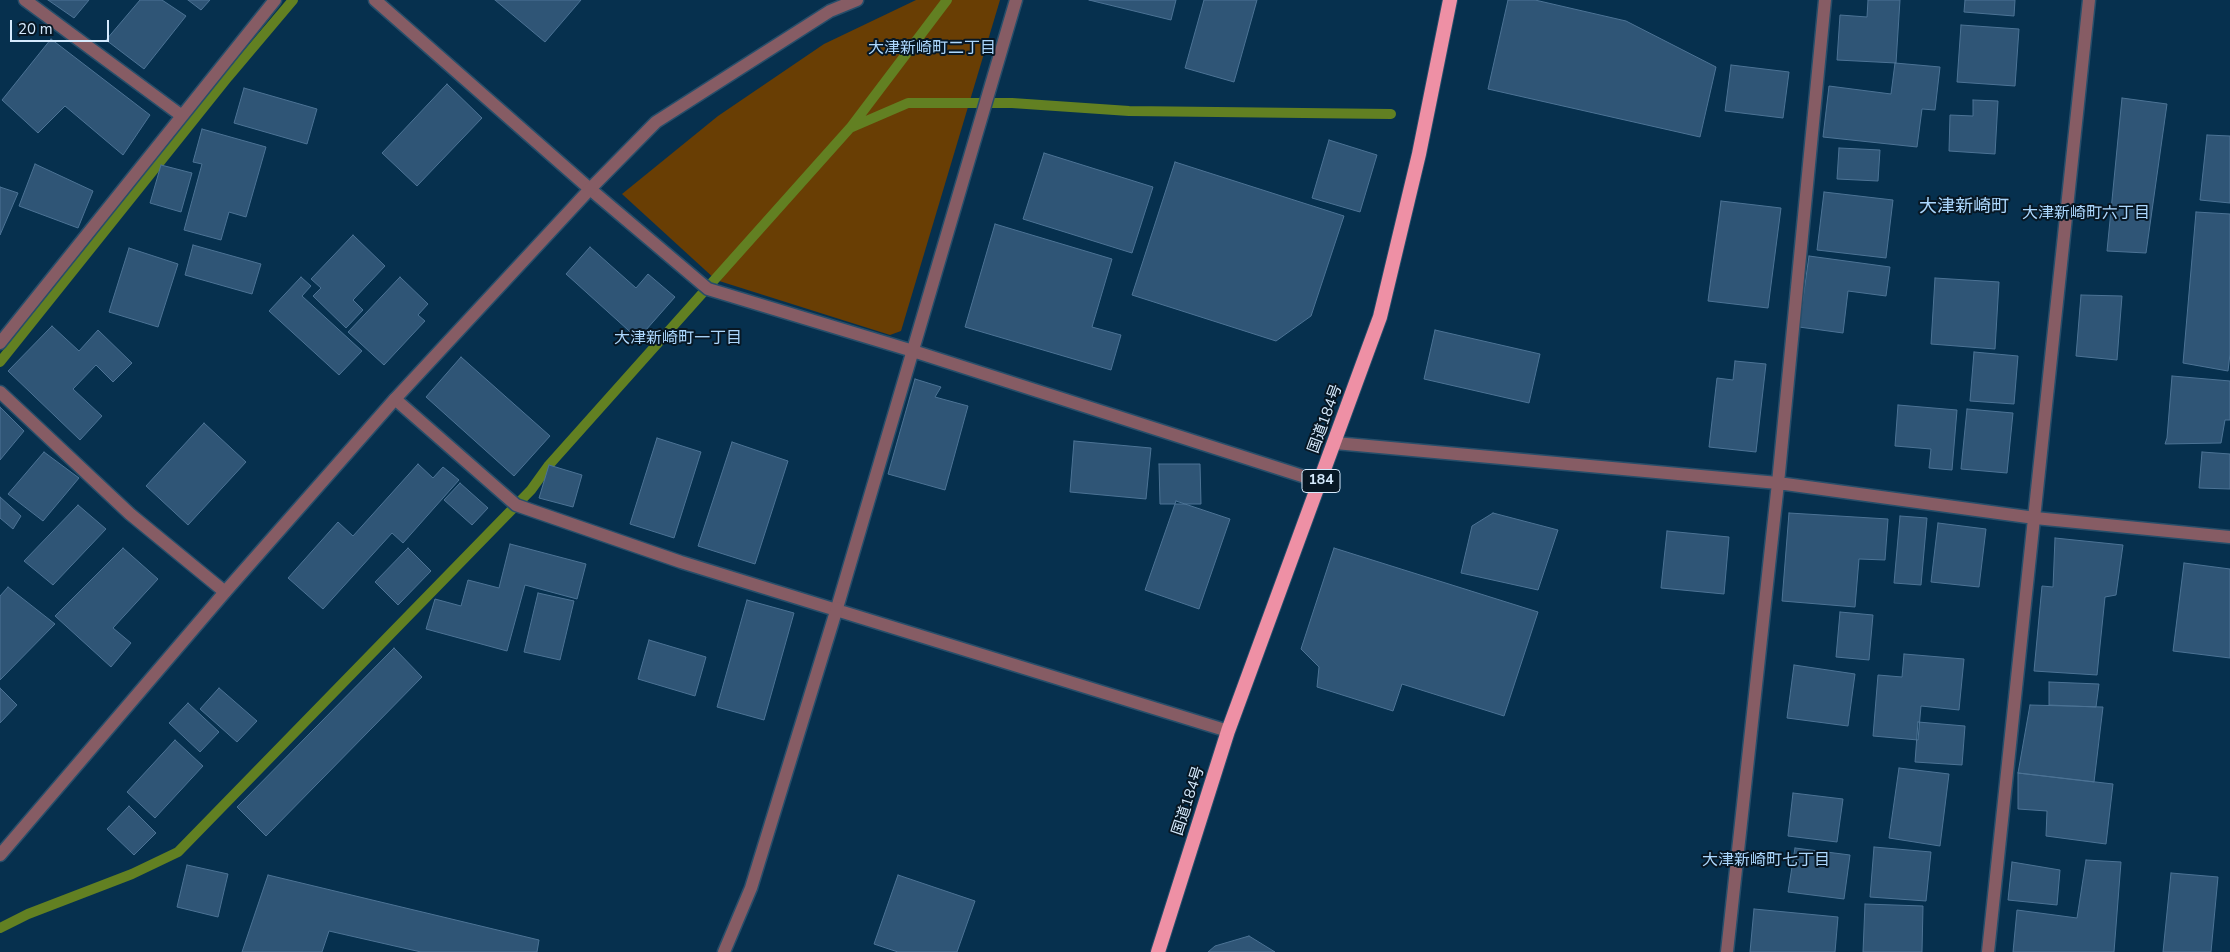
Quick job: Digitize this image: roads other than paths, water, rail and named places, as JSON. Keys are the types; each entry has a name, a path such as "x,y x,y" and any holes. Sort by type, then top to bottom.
{"highway":[{"name":"国道184号","path":"1158,952 1228,731 1380,317 1419,154 1450,0"}],"street":[{"path":"24,0 182,116"},
{"path":"0,343 276,0"},
{"path":"375,0 590,189 708,289 913,351 1321,482"},
{"path":"0,855 225,592 395,399 590,189 656,122 822,16 857,0"},
{"path":"724,952 751,888 837,608 1016,0"},
{"path":"1727,952 1778,483 1825,0"},
{"path":"1988,952 2089,0"},
{"path":"0,392 130,514 225,592"},
{"path":"395,399 516,505 681,562 837,608 1228,731"},
{"path":"1335,443 1778,483 2035,518 2230,537"}],"waterway":[{"path":"0,362 228,77 293,0"},
{"path":"851,127 947,0"},
{"path":"0,928 28,914 132,874 178,852 531,490 549,465 850,128 908,103 1012,103 1129,111 1391,114"}],"district":[{"name":"大津新崎町二丁目","path":"932,49"},
{"name":"大津新崎町","path":"1964,208"},
{"name":"大津新崎町六丁目","path":"2086,214"},
{"name":"大津新崎町一丁目","path":"678,339"},
{"name":"大津新崎町七丁目","path":"1766,861"}]}
